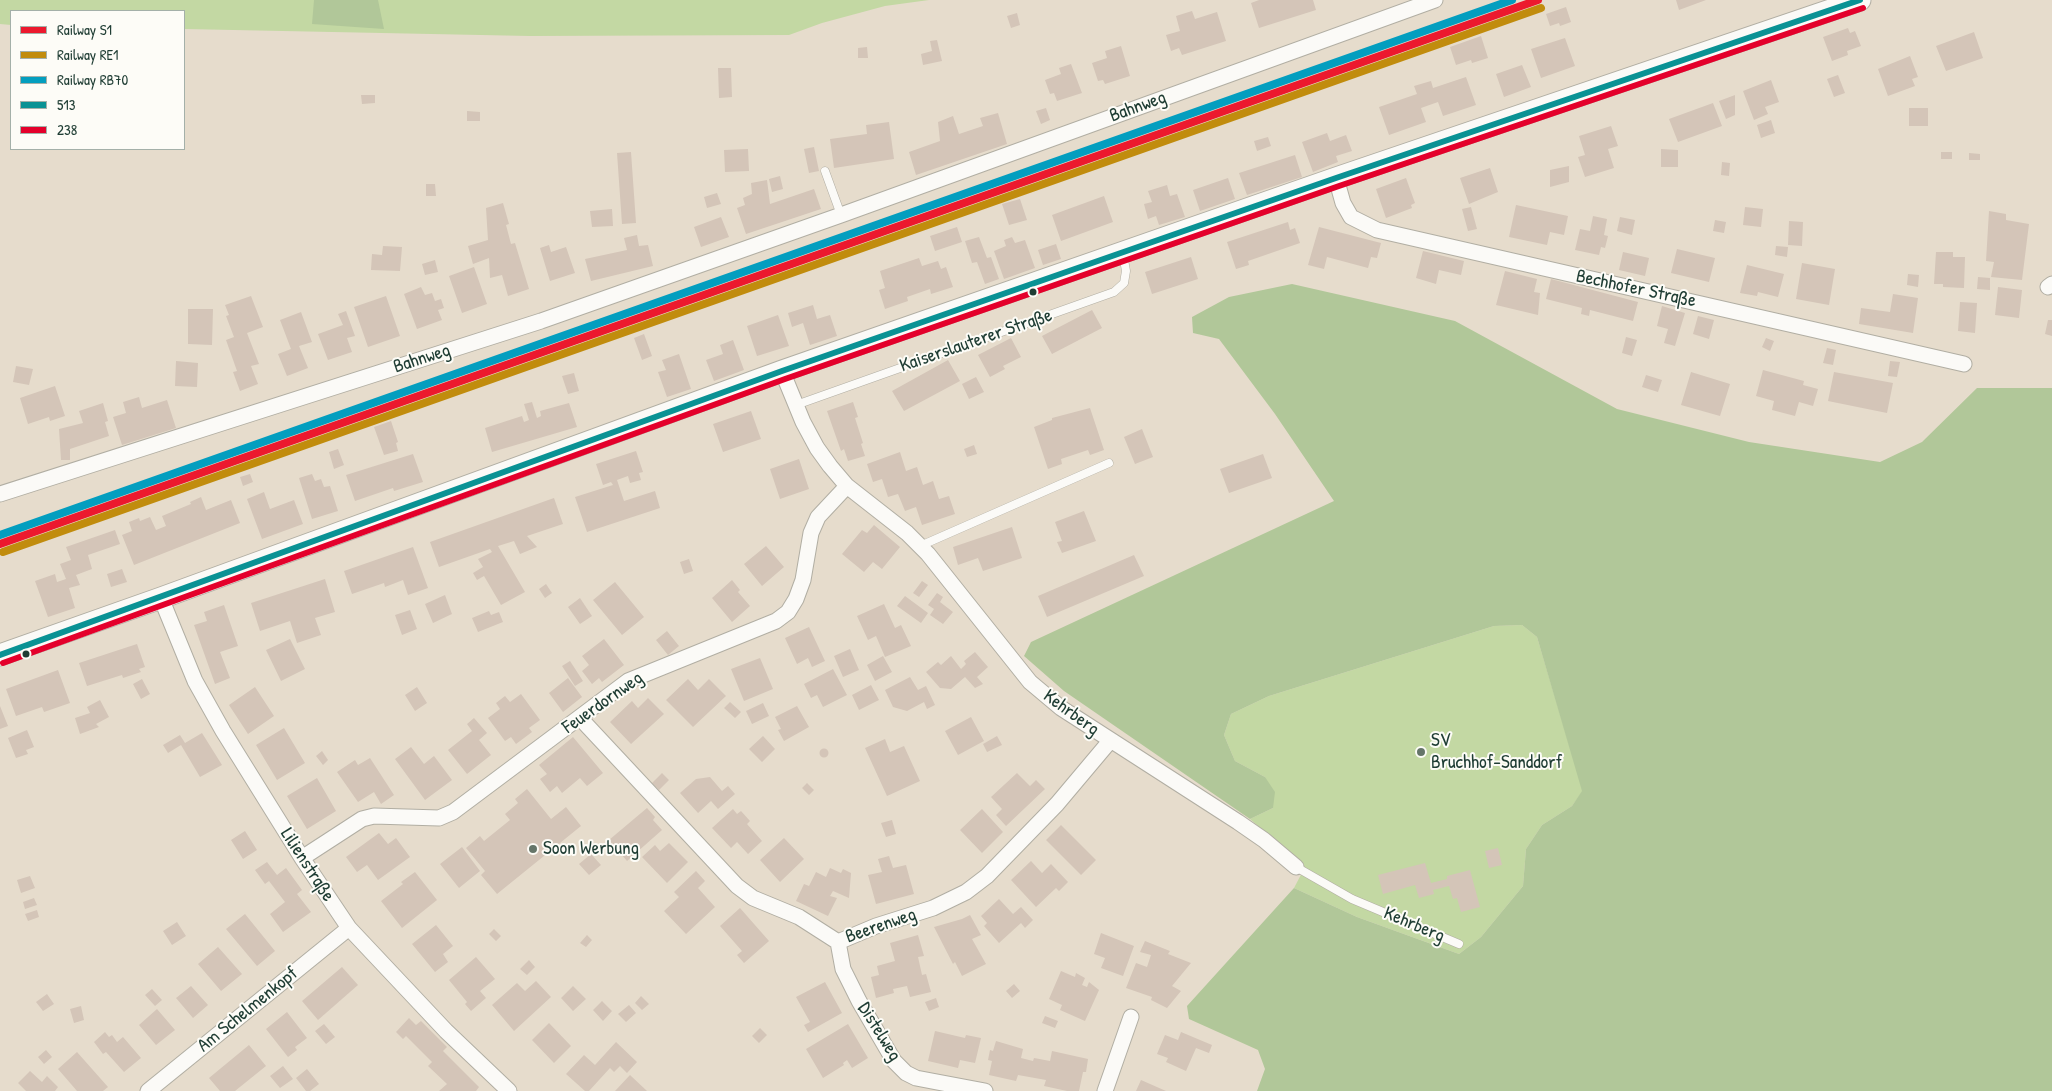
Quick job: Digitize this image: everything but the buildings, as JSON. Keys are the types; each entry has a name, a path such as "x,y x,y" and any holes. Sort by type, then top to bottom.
{"main road":[{"name":"Kaiserslauterer Straße","path":"0,655 782,371 1336,178 1860,0"}],"street":[{"name":"Bahnweg","path":"0,494 540,321 841,215 1434,0"},
{"name":"Bechhofer Straße","path":"1336,178 1344,203 1351,217 1376,230 1964,364"},
{"name":"Kehrberg","path":"782,371 817,448 847,486 920,546 951,580 1030,682 1061,708 1264,840 1296,867"},
{"name":"Feuerdornweg","path":"302,858 362,819 374,816 439,818 453,812 628,681 641,674 740,637 776,621 788,612 796,599 803,580 811,533 818,517 847,486"},
{"name":"Lilienstraße","path":"161,598 195,681 302,858 348,928 446,1031 509,1091"},
{"name":"Beerenweg","path":"580,718 737,886 753,898 799,917 838,942 876,926 933,908 966,892 987,876 1057,804 1110,741"},
{"name":"Am Schelmenkopf","path":"148,1091 348,928"},
{"name":"Distelweg","path":"838,942 844,969 859,1001 894,1061 906,1074 916,1078 985,1091"},
{"path":"1105,1091 1131,1017"}],"lane":[{"path":"826,171 841,215"},
{"name":"Kaiserslauterer Straße","path":"796,405 1114,292 1124,283 1126,271 1123,253"},
{"path":"920,546 1109,463"},
{"name":"Kehrberg","path":"1296,867 1352,898 1459,944"}],"green space":[{"path":"0,0 929,0 885,6 822,23 789,35 530,36 185,29 185,10 10,10 10,25 0,24"},
{"path":"314,0 378,0 384,29 312,24"},
{"path":"1292,284 1455,321 1617,409 1749,442 1880,462 1922,442 1977,388 2052,388 2052,1091 1257,1091 1265,1069 1258,1050 1189,1019 1187,1006 1294,888 1357,917 1459,954 1481,937 1523,886 1526,849 1542,825 1572,806 1582,791 1537,637 1522,625 1494,626 1269,696 1231,714 1224,735 1235,761 1265,777 1275,792 1273,808 1250,819 1064,691 1024,656 1031,642 1334,501 1275,414 1219,339 1193,333 1192,317 1229,297"},
{"path":"1522,625 1537,637 1583,791 1572,806 1542,825 1526,849 1523,886 1481,937 1459,954 1357,917 1294,888 1305,867 1250,819 1273,808 1265,777 1235,761 1224,735 1231,714 1269,696 1494,626"}],"rail line":[{"name":"RB70","path":"0,535 1512,0"},
{"name":"S1","path":"0,544 1538,0"},
{"name":"RE1","path":"3,552 1541,8"}],"transit line":[{"name":"513","path":"0,655 782,371 1336,178 1860,0"},
{"name":"238","path":"3,663 785,379 1339,186 1863,8"}],"place":[{"name":"SV Bruchhof-Sanddorf","path":"1421,752"},
{"name":"Soon Werbung","path":"533,849"}]}
